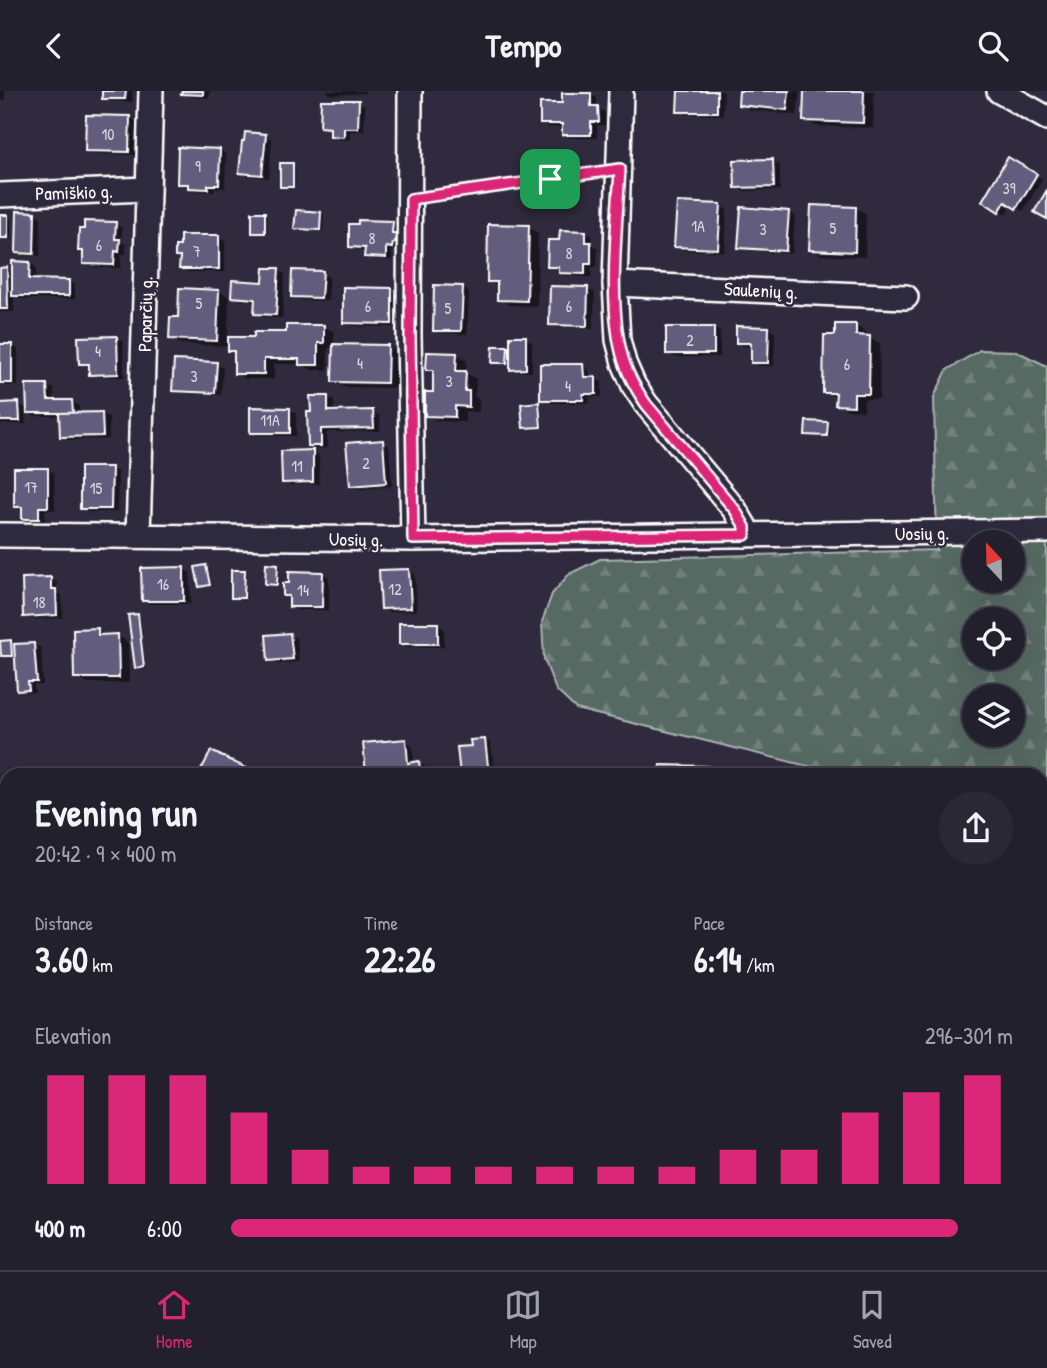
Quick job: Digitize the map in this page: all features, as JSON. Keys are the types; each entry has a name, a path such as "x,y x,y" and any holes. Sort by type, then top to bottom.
{"street":[{"name":"Paparčių g.","path":"138,536 152,91"},
{"path":"410,91 413,539"},
{"path":"621,91 615,283 618,340 624,363 634,386 735,510 745,527 745,535"},
{"path":"999,91 1047,118"},
{"name":"Pamiškio g.","path":"0,195 147,189"},
{"name":"Saulenių g.","path":"615,283 906,297"},
{"name":"Uosių g.","path":"0,535 413,539 1047,531"}],"path":[{"path":"411,199 620,169"}],"green space":[{"path":"980,350 1016,351 1047,366 1047,768 816,768 576,709 556,690 544,659 542,622 552,594 569,574 600,559 937,550 934,397 947,370"}],"building":[{"path":"102,91 126,91 125,99 102,99"},
{"path":"182,91 203,91 203,95 181,94"},
{"path":"678,91 717,91 717,112 677,112"},
{"path":"739,91 789,91 787,110 738,105"},
{"path":"804,91 864,91 863,123 803,121"},
{"path":"562,93 591,93 591,106 598,106 599,122 591,122 591,135 562,135 562,124 540,124 540,103 562,103"},
{"path":"321,100 359,100 358,128 344,128 344,137 330,136 330,128 320,127"},
{"path":"86,115 130,116 129,152 85,151"},
{"path":"245,132 266,134 262,175 239,173"},
{"path":"178,147 220,149 219,185 208,185 208,189 188,188 188,184 177,184"},
{"path":"1008,157 1037,174 1016,209 1005,202 999,212 982,201"},
{"path":"773,159 774,187 735,188 734,160"},
{"path":"280,163 293,163 293,187 280,187"},
{"path":"1047,190 1047,219 1034,212"},
{"path":"677,202 721,204 718,249 674,247"},
{"path":"811,205 856,207 855,252 809,250"},
{"path":"741,207 789,211 786,251 738,248"},
{"path":"296,210 321,212 320,230 294,229"},
{"path":"17,211 35,212 34,254 16,253"},
{"path":"252,212 265,212 265,233 252,233"},
{"path":"0,215 8,215 8,238 0,238"},
{"path":"358,220 393,221 395,243 392,248 386,247 386,258 364,257 365,248 349,247 349,224 358,224"},
{"path":"84,221 116,222 115,239 120,239 119,252 115,251 114,265 83,264 83,251 78,251 79,229 84,229"},
{"path":"488,224 529,225 527,301 497,300 497,282 487,282"},
{"path":"560,230 586,231 586,242 591,242 591,264 585,264 585,274 559,273 559,267 547,267 548,240 559,240"},
{"path":"180,235 219,235 219,269 179,269 180,257 175,257 175,246 180,246"},
{"path":"12,261 30,262 29,279 69,280 69,296 12,296"},
{"path":"7,267 8,309 0,309 0,268"},
{"path":"264,268 279,268 276,315 254,314 255,299 231,297 232,280 263,282"},
{"path":"292,270 323,271 321,298 291,297"},
{"path":"434,285 463,286 461,331 433,331"},
{"path":"550,286 588,287 587,326 549,325"},
{"path":"343,287 392,288 392,324 343,323"},
{"path":"179,288 219,290 217,341 169,339 170,317 178,317"},
{"path":"835,324 856,324 856,335 870,336 869,394 854,394 854,406 835,405 836,393 823,393 824,335 835,335"},
{"path":"286,325 324,325 324,343 318,343 318,365 299,365 299,359 264,359 264,374 234,374 234,351 228,351 228,337 254,337 254,332 286,332"},
{"path":"736,326 769,327 768,363 751,363 751,343 736,343"},
{"path":"666,327 714,327 714,354 666,354"},
{"path":"117,336 118,374 89,375 89,364 79,364 78,337"},
{"path":"510,336 526,336 526,369 510,370"},
{"path":"0,344 12,344 12,383 0,383"},
{"path":"333,344 388,345 387,383 332,382"},
{"path":"493,346 508,346 507,363 492,363"},
{"path":"427,352 457,353 456,371 466,371 465,391 469,391 469,407 455,406 455,417 425,416 425,392 433,392 433,370 426,370"},
{"path":"174,360 217,362 215,393 172,391"},
{"path":"540,364 583,364 584,377 596,377 596,394 583,394 583,400 540,400"},
{"path":"26,384 47,384 48,400 72,400 73,413 27,413"},
{"path":"310,396 328,396 328,411 373,410 374,428 321,429 321,446 308,446 307,412 311,412"},
{"path":"19,402 20,421 0,421 0,403"},
{"path":"539,402 541,427 523,428 521,404"},
{"path":"250,407 290,408 290,433 250,433"},
{"path":"102,412 103,436 60,437 59,413"},
{"path":"806,421 828,422 827,436 805,435"},
{"path":"383,440 386,483 350,486 346,443"},
{"path":"313,450 313,482 282,483 281,451"},
{"path":"80,467 112,467 111,509 80,509"},
{"path":"14,468 48,468 48,507 39,507 39,519 22,519 22,507 14,507"},
{"path":"266,563 278,564 277,585 265,584"},
{"path":"206,565 210,585 199,587 195,567"},
{"path":"184,567 184,601 142,601 141,568"},
{"path":"409,569 411,608 381,609 379,570"},
{"path":"231,570 245,570 244,598 231,598"},
{"path":"289,571 323,572 322,607 289,607 289,596 283,596 283,583 289,583"},
{"path":"51,577 51,589 56,589 57,615 23,617 22,578"},
{"path":"138,614 144,667 135,668 128,615"},
{"path":"399,623 438,623 438,644 399,644"},
{"path":"98,628 98,635 118,634 119,678 74,678 73,629"},
{"path":"290,633 293,659 268,661 266,635"},
{"path":"11,640 12,656 1,656 0,641"},
{"path":"34,643 37,682 28,682 29,690 17,691 14,644"},
{"path":"406,739 408,763 419,761 420,768 366,768 363,743"},
{"path":"485,739 488,768 459,768 457,747 471,746 470,740"},
{"path":"211,751 246,768 202,768"},
{"path":"660,765 708,766 708,768 660,768"}],"route":[{"path":"620,169 615,283 618,340 624,363 646,404 735,510 745,527 745,535 413,539 411,199 550,179 620,169"}]}
